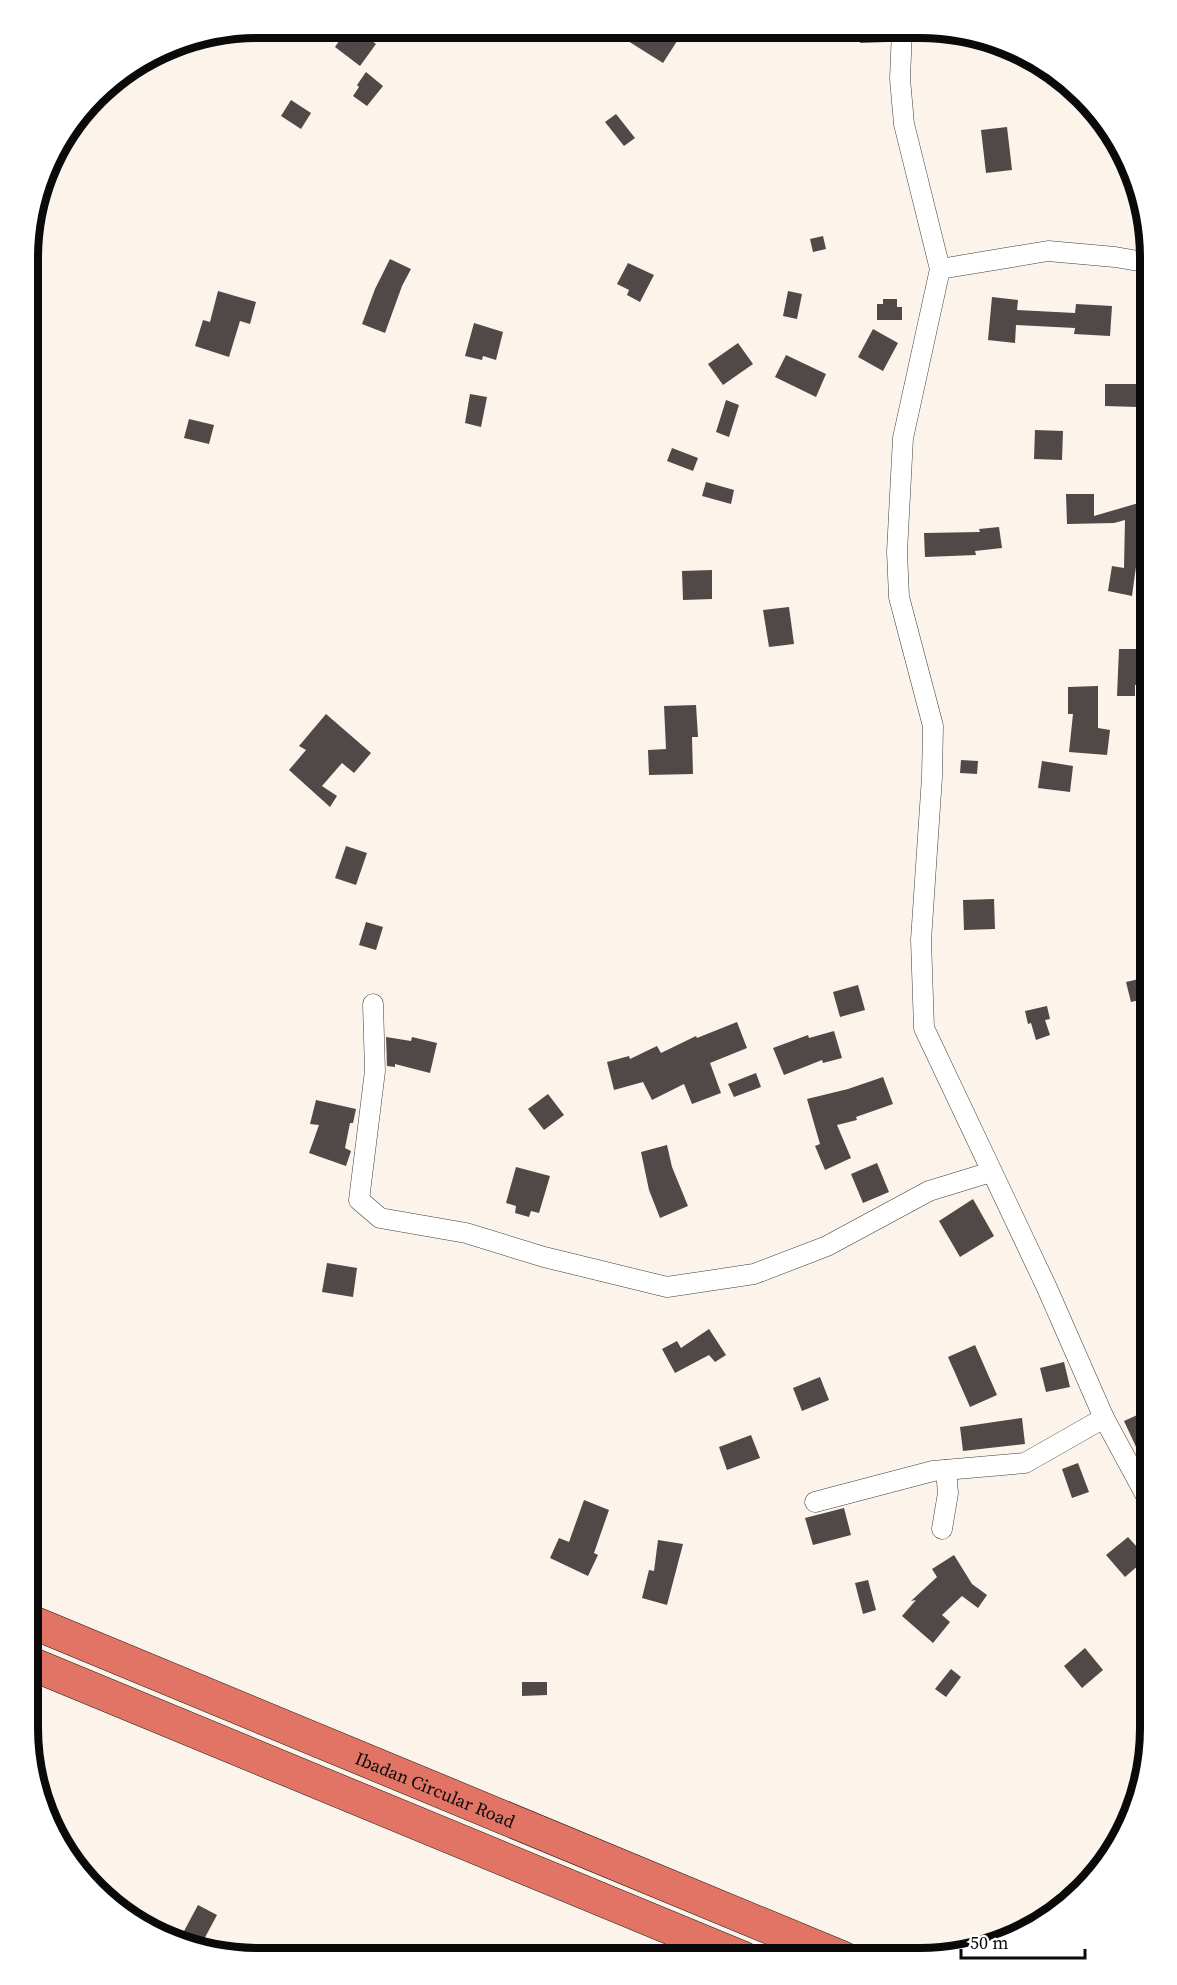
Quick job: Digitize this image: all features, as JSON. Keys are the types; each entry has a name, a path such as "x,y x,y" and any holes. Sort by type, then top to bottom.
{"highway":[{"name":"Ibadan Circular Road","path":"38,1625 819,1948"},
{"path":"38,1667 719,1948"}],"street":[{"path":"902,38 900,79 904,124 940,269 903,438 897,552 899,597 933,726 932,777 921,940 924,1028 1047,1288 1104,1418 1140,1485"},
{"path":"940,269 1048,251 1140,261"},
{"path":"373,1004 375,1071 359,1200 380,1218 466,1233 544,1257 667,1287 754,1274 827,1246 930,1191 992,1172"},
{"path":"815,1502 933,1471 1025,1463 1104,1418"},
{"path":"942,1529 948,1493 946,1470"}],"building":[{"path":"341,38 368,38 376,44 360,66 335,47"},
{"path":"630,38 679,38 663,63 628,41"},
{"path":"860,38 887,38 887,42 860,43"},
{"path":"366,72 383,86 367,106 353,96"},
{"path":"291,100 311,113 301,129 281,116"},
{"path":"616,114 635,138 624,146 605,122"},
{"path":"1007,127 1012,170 986,173 981,130"},
{"path":"823,236 826,249 813,252 810,239"},
{"path":"390,259 411,269 402,286 385,333 362,324 375,289"},
{"path":"628,263 654,275 640,302 627,295 629,290 617,284"},
{"path":"218,291 256,302 250,324 240,321 229,357 195,346 203,320 210,322"},
{"path":"788,291 802,294 797,319 783,316"},
{"path":"992,297 1018,300 1017,310 1075,313 1076,304 1112,306 1110,336 1074,334 1075,328 1016,325 1015,343 988,340"},
{"path":"883,299 897,299 897,307 902,307 902,320 877,320 877,304 883,304"},
{"path":"474,323 503,332 496,360 483,356 482,360 465,356"},
{"path":"873,329 898,343 883,371 858,357"},
{"path":"738,343 753,364 723,385 708,364"},
{"path":"786,355 826,374 816,397 775,377"},
{"path":"1105,384 1138,384 1137,407 1105,406"},
{"path":"470,394 487,397 481,427 465,423"},
{"path":"726,400 739,405 729,437 716,432"},
{"path":"189,419 214,425 209,444 184,438"},
{"path":"1035,430 1063,431 1062,460 1034,459"},
{"path":"672,448 698,458 693,471 667,461"},
{"path":"706,482 734,490 731,504 702,496"},
{"path":"1066,494 1094,494 1094,516 1140,503 1140,552 1138,552 1132,596 1108,591 1112,566 1124,568 1125,520 1114,523 1067,524"},
{"path":"999,527 1002,548 975,551 976,555 925,557 924,533 980,532 979,529"},
{"path":"712,570 712,599 683,600 682,571"},
{"path":"789,607 794,644 769,647 763,610"},
{"path":"1119,649 1140,649 1140,685 1135,685 1135,696 1117,696"},
{"path":"1098,686 1098,728 1110,730 1107,755 1069,752 1073,714 1068,714 1068,687"},
{"path":"696,705 698,737 692,737 693,774 649,775 648,750 666,749 664,706"},
{"path":"326,714 371,753 354,773 342,763 322,786 337,796 330,807 289,770 306,750 299,746"},
{"path":"961,760 978,761 977,774 960,773"},
{"path":"1042,761 1073,766 1070,792 1038,788"},
{"path":"346,846 367,853 356,885 335,878"},
{"path":"994,899 995,929 964,930 963,900"},
{"path":"366,922 383,927 376,950 359,945"},
{"path":"1139,979 1140,1000 1131,1002 1126,982"},
{"path":"858,985 865,1010 840,1017 833,992"},
{"path":"1047,1006 1050,1019 1045,1020 1050,1035 1036,1040 1031,1023 1028,1024 1025,1011"},
{"path":"737,1022 747,1048 710,1063 721,1093 692,1104 684,1084 652,1100 643,1082 614,1090 607,1062 629,1056 630,1059 657,1046 661,1053 696,1036 697,1038"},
{"path":"834,1031 842,1058 823,1063 822,1060 784,1075 773,1048 808,1035 809,1038"},
{"path":"386,1037 411,1041 412,1037 437,1043 430,1073 395,1064 395,1067 387,1066"},
{"path":"756,1073 761,1087 734,1097 728,1084"},
{"path":"883,1077 893,1104 856,1117 857,1120 837,1125 851,1158 825,1170 815,1146 820,1144 807,1099"},
{"path":"548,1094 564,1115 544,1130 528,1109"},
{"path":"316,1100 356,1109 353,1123 350,1123 345,1148 351,1151 346,1166 309,1153 319,1125 310,1124"},
{"path":"667,1145 672,1167 688,1206 660,1218 649,1190 641,1152"},
{"path":"877,1163 889,1192 863,1203 851,1174"},
{"path":"516,1167 550,1176 539,1213 531,1211 529,1217 515,1213 516,1206 506,1203"},
{"path":"973,1199 994,1236 960,1257 939,1221"},
{"path":"327,1263 357,1268 353,1297 322,1292"},
{"path":"709,1329 726,1355 715,1362 709,1355 675,1373 662,1349 677,1341 681,1348"},
{"path":"975,1345 997,1395 970,1407 948,1357"},
{"path":"1064,1362 1070,1387 1046,1392 1040,1368"},
{"path":"820,1377 829,1400 802,1411 793,1388"},
{"path":"1140,1414 1140,1455 1124,1421"},
{"path":"1022,1418 1025,1444 963,1451 960,1427"},
{"path":"751,1435 760,1458 727,1470 719,1447"},
{"path":"1078,1463 1089,1492 1072,1498 1062,1469"},
{"path":"584,1500 609,1510 594,1553 598,1555 588,1576 550,1558 559,1538 569,1542"},
{"path":"844,1508 851,1535 813,1545 805,1518"},
{"path":"1128,1537 1140,1550 1140,1564 1125,1577 1106,1555"},
{"path":"658,1540 683,1544 667,1605 642,1598 649,1570 654,1571"},
{"path":"954,1555 972,1584 987,1595 978,1608 962,1596 942,1615 950,1622 933,1643 902,1616 916,1600 911,1601 937,1577 932,1569"},
{"path":"868,1580 876,1610 863,1614 855,1583"},
{"path":"1085,1648 1103,1670 1082,1688 1064,1666"},
{"path":"951,1669 961,1677 946,1697 935,1689"},
{"path":"522,1682 547,1682 547,1695 522,1696"},
{"path":"198,1905 217,1915 203,1941 183,1933"}]}
